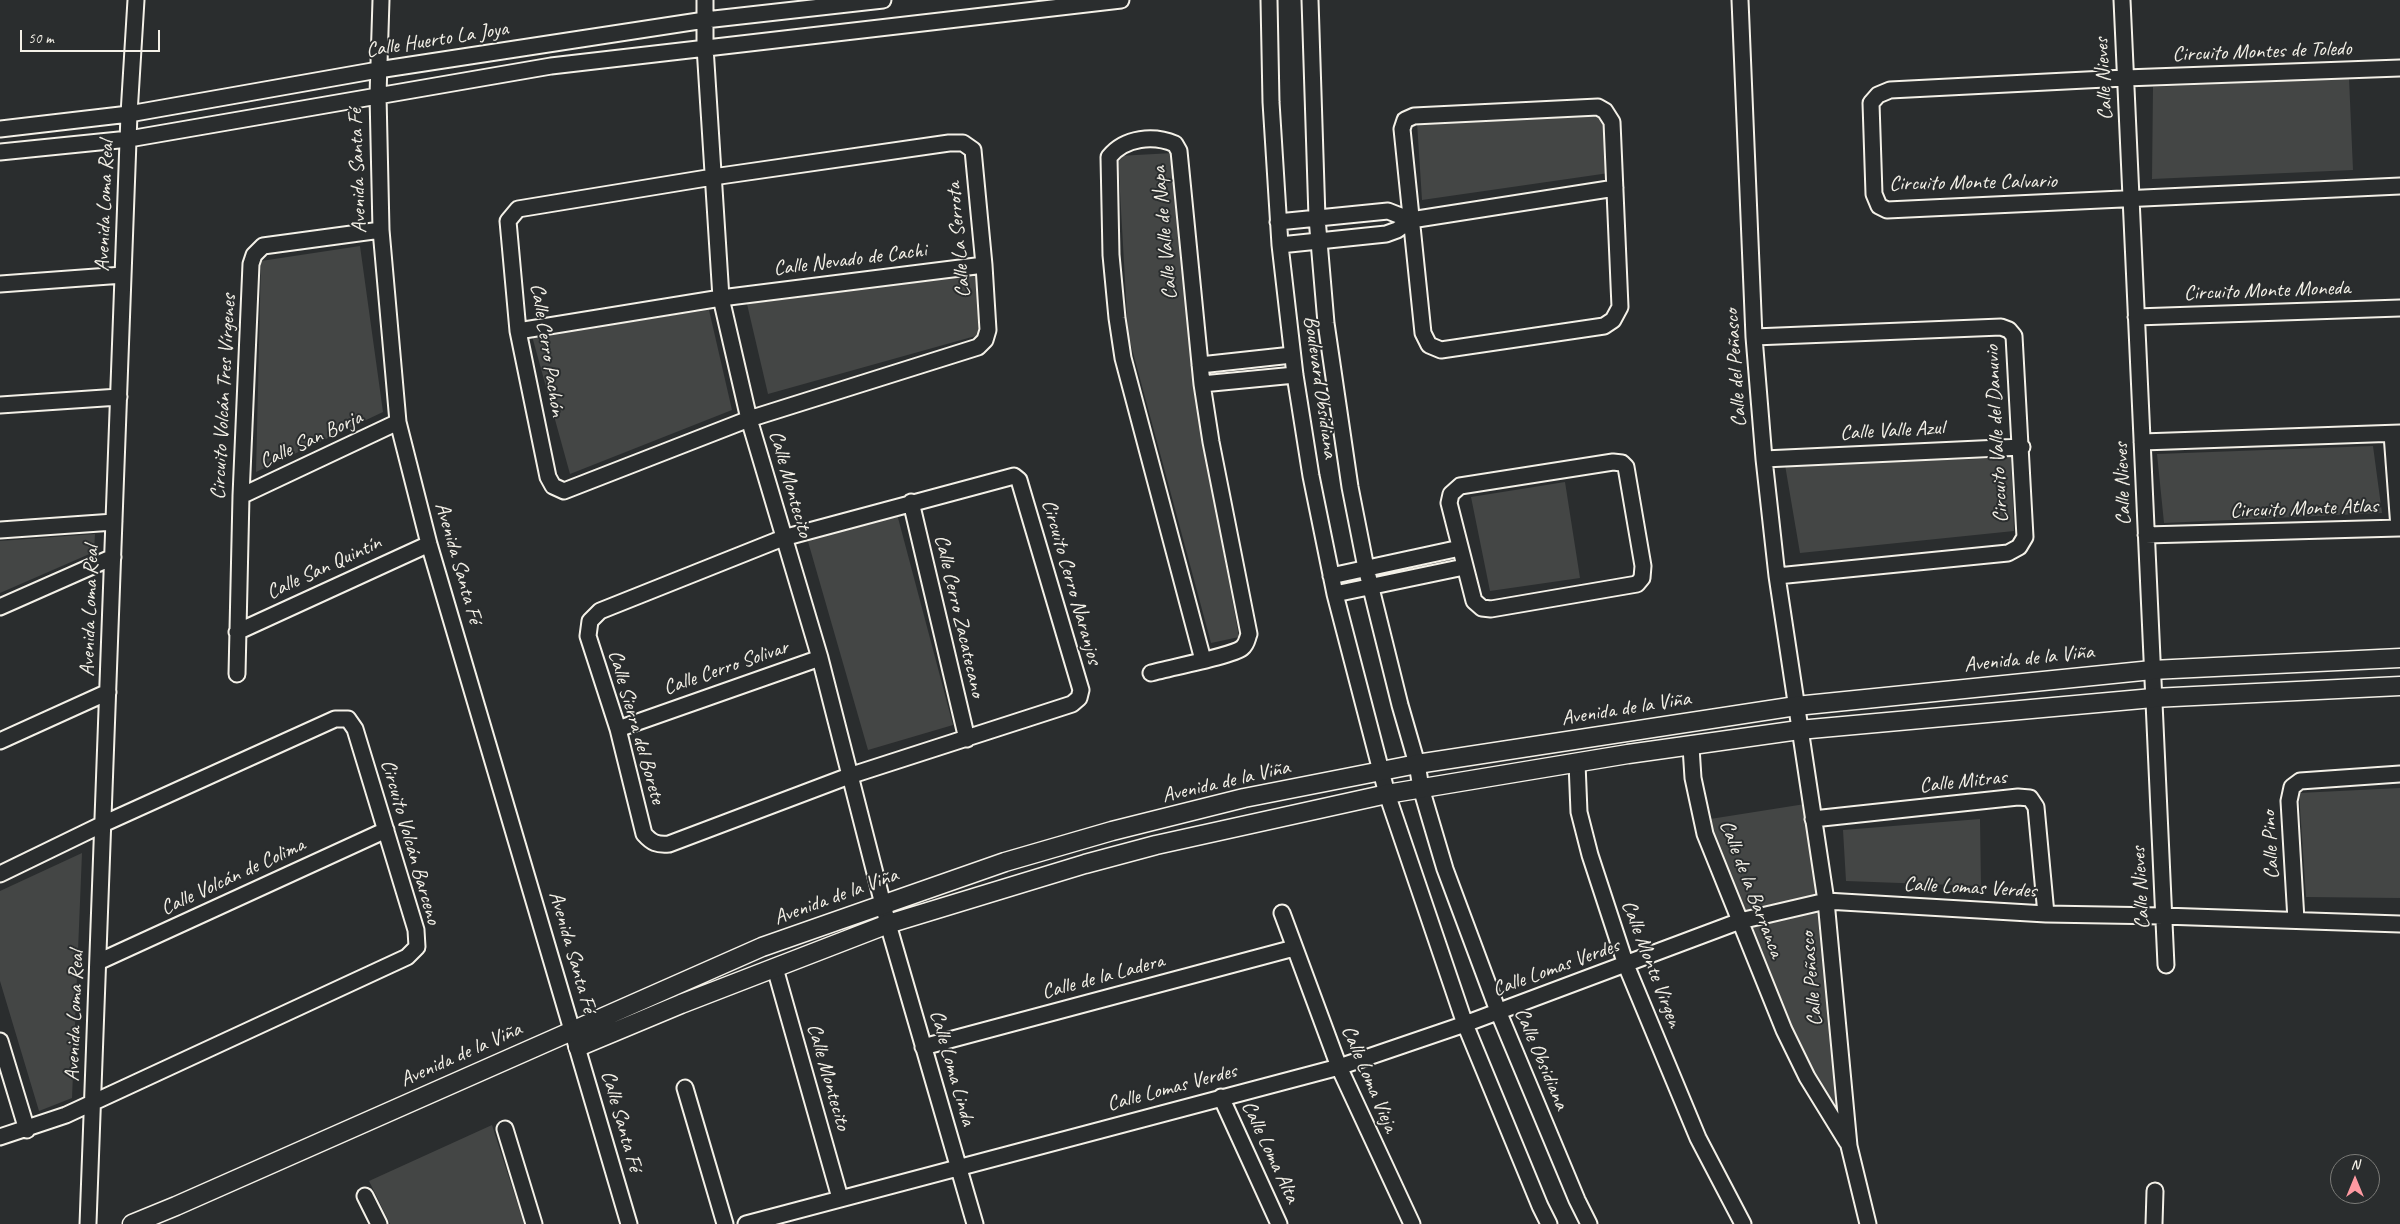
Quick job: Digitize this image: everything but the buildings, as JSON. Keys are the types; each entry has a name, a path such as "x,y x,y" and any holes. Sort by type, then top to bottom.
{"street":[{"name":"Avenida Loma Real","path":"88,1224 128,139 136,0"},
{"name":"Avenida Santa Fé","path":"381,0 378,70 381,230 398,422 429,544 573,1030"},
{"name":"Calle Montecito","path":"705,0 705,47 721,298 749,419 820,658 888,924"},
{"name":"Calle Huerto La Joya","path":"0,129 129,114 378,70 705,20 883,0"},
{"name":"Calle Huerto La Joya","path":"0,152 128,139 551,66 1121,0"},
{"name":"Boulevard Obsidiana","path":"1269,0 1271,102 1278,222 1295,375 1311,476 1331,576 1382,772"},
{"name":"Boulevard Obsidiana","path":"1310,0 1317,218 1337,405 1370,586 1417,764"},
{"name":"Calle del Peñasco","path":"1740,0 1754,337 1764,459 1777,576 1799,730"},
{"name":"Calle Nieves","path":"2122,0 2166,965"},
{"name":"Circuito Montes de Toledo","path":"2125,78 2400,68"},
{"name":"Circuito Monte Calvario","path":"2125,78 1890,90 1878,95 1871,103 1874,194 1879,206 1887,210 2131,200"},
{"path":"1598,107 1605,111 1612,122 1620,307 1613,320 1604,326 1435,349 1429,345 1423,333 1411,220 1402,129 1405,120 1414,116 1598,107"},
{"name":"Calle Valle de Napa","path":"1151,673 1203,660 1242,648 1247,642 1249,634 1213,452 1202,384 1180,151 1175,144 1152,138 1138,140 1113,152 1110,157 1112,255 1117,318 1134,403 1203,660"},
{"name":"Calle La Serrota","path":"713,177 949,144 963,144 972,150 984,266 988,330 986,340 978,347 749,419"},
{"name":"Calle Cerro Pachón","path":"713,177 518,208 508,221 518,331 548,477 554,486 564,491 749,419"},
{"path":"2131,200 2400,186"},
{"path":"1280,245 1386,234 1397,230 1411,220 1615,188"},
{"path":"1278,222 1388,211 1411,220"},
{"name":"Circuito Volcán Tres Vírgenes","path":"237,674 241,496 251,264 254,255 264,246 381,230"},
{"name":"Calle Nevado de Cachi","path":"518,331 721,298 984,266"},
{"path":"0,284 123,275"},
{"name":"Circuito Monte Moneda","path":"2136,317 2400,308"},
{"name":"Circuito Valle del Danuvio","path":"1754,337 2001,327 2009,330 2014,336 2022,447 2025,537 2019,547 2008,553 1777,576"},
{"path":"1200,365 1292,354"},
{"path":"1202,384 1295,375"},
{"path":"0,405 119,397"},
{"name":"Calle San Borja","path":"241,496 398,422"},
{"path":"2142,442 2396,434"},
{"name":"Circuito Monte Atlas","path":"2146,535 2399,528 2396,434"},
{"name":"Calle Valle Azul","path":"1764,459 2022,447"},
{"path":"1613,462 1622,463 1626,467 1643,566 1642,578 1638,584 1491,609 1482,608 1474,601 1464,567 1449,503 1451,494 1460,486 1613,462"},
{"name":"Circuito Cerro Naranjos","path":"783,538 1005,476 1014,476 1019,480 1081,690 1079,698 1072,704 849,776"},
{"name":"Calle Cerro Zacatecano","path":"911,502 967,739"},
{"path":"0,530 114,522"},
{"name":"Calle Sierra del Borete","path":"783,538 600,611 590,621 588,636 618,729 644,834 650,842 658,845 669,844 849,776"},
{"name":"Calle San Quintín","path":"237,632 429,544"},
{"path":"1331,576 1460,548"},
{"path":"0,607 113,556"},
{"path":"1335,594 1464,567"},
{"name":"Calle Cerro Solivar","path":"618,729 820,658"},
{"name":"Avenida de la Viña","path":"132,1224 762,947 1005,862 1112,831 1244,798 1417,764 1796,706 2152,670 2400,658"},
{"name":"Avenida de la Viña","path":"578,1047 888,924 1018,883 1156,845 1387,794 1799,730 2153,698 2400,686"},
{"path":"0,741 108,692"},
{"name":"Circuito Volcán Barceno","path":"0,1137 27,1130 66,1115 407,958 417,947 416,930 386,830 355,729 348,719 336,719 103,824"},
{"name":"Calle Peñasco","path":"1799,730 1826,901 1849,1146 1868,1224"},
{"name":"Calle de la Barranca","path":"1691,747 1693,778 1705,834 1784,1030 1807,1077 1849,1146"},
{"name":"Calle Monte Virgen","path":"1577,763 1577,785 1581,821 1590,855 1626,965 1698,1138 1743,1224"},
{"name":"Calle Obsidiana","path":"1417,764 1421,788 1445,869 1498,1011 1576,1200 1589,1224"},
{"path":"1382,772 1387,794 1465,1024 1549,1224"},
{"name":"Calle Pino","path":"2296,920 2289,801 2292,788 2300,781 2400,774"},
{"name":"Calle Mitras","path":"1813,819 2018,797 2030,798 2036,807 2046,914"},
{"path":"0,874 103,824"},
{"name":"Calle Volcán de Colima","path":"98,962 386,830"},
{"name":"Calle Lomas Verdes","path":"746,1224 958,1166 1339,1067 1465,1024 1740,921 1826,901 2046,914 2400,924"},
{"name":"Calle Loma Vieja","path":"1282,913 1339,1067 1412,1224"},
{"name":"Calle Loma Linda","path":"888,924 975,1224"},
{"name":"Calle de la Ladera","path":"923,1047 1294,948"},
{"name":"Calle Montecito","path":"775,968 840,1198"},
{"name":"Calle Santa Fé","path":"573,1030 629,1224"},
{"path":"0,1041 27,1130"},
{"path":"685,1088 725,1224"},
{"name":"Calle Loma Alta","path":"1221,1097 1279,1224"},
{"path":"506,1129 534,1224"},
{"path":"2154,1224 2155,1191"},
{"path":"365,1196 380,1224"}],"shaded area":[{"path":"2349,78 2353,170 2152,179 2153,87"},
{"path":"1605,116 1609,173 1422,200 1417,122"},
{"path":"1173,153 1195,397 1239,637 1211,643 1128,334 1118,156"},
{"path":"360,246 383,412 256,472 261,261"},
{"path":"976,274 979,335 768,394 747,304"},
{"path":"709,310 732,410 570,474 532,336"},
{"path":"2373,446 2382,513 2164,523 2157,454"},
{"path":"2011,458 2014,531 1800,553 1785,465"},
{"path":"1565,482 1580,578 1490,591 1471,497"},
{"path":"897,514 953,725 868,750 807,538"},
{"path":"95,534 94,552 0,593 0,541"},
{"path":"2400,788 2400,898 2306,897 2299,793"},
{"path":"1805,804 1823,898 1744,917 1704,820"},
{"path":"1980,819 1981,886 1846,881 1843,830"},
{"path":"82,853 72,1098 39,1111 0,981 0,891"},
{"path":"1821,907 1841,1128 1807,1071 1747,925"},
{"path":"492,1125 524,1224 390,1224 369,1181"}]}
